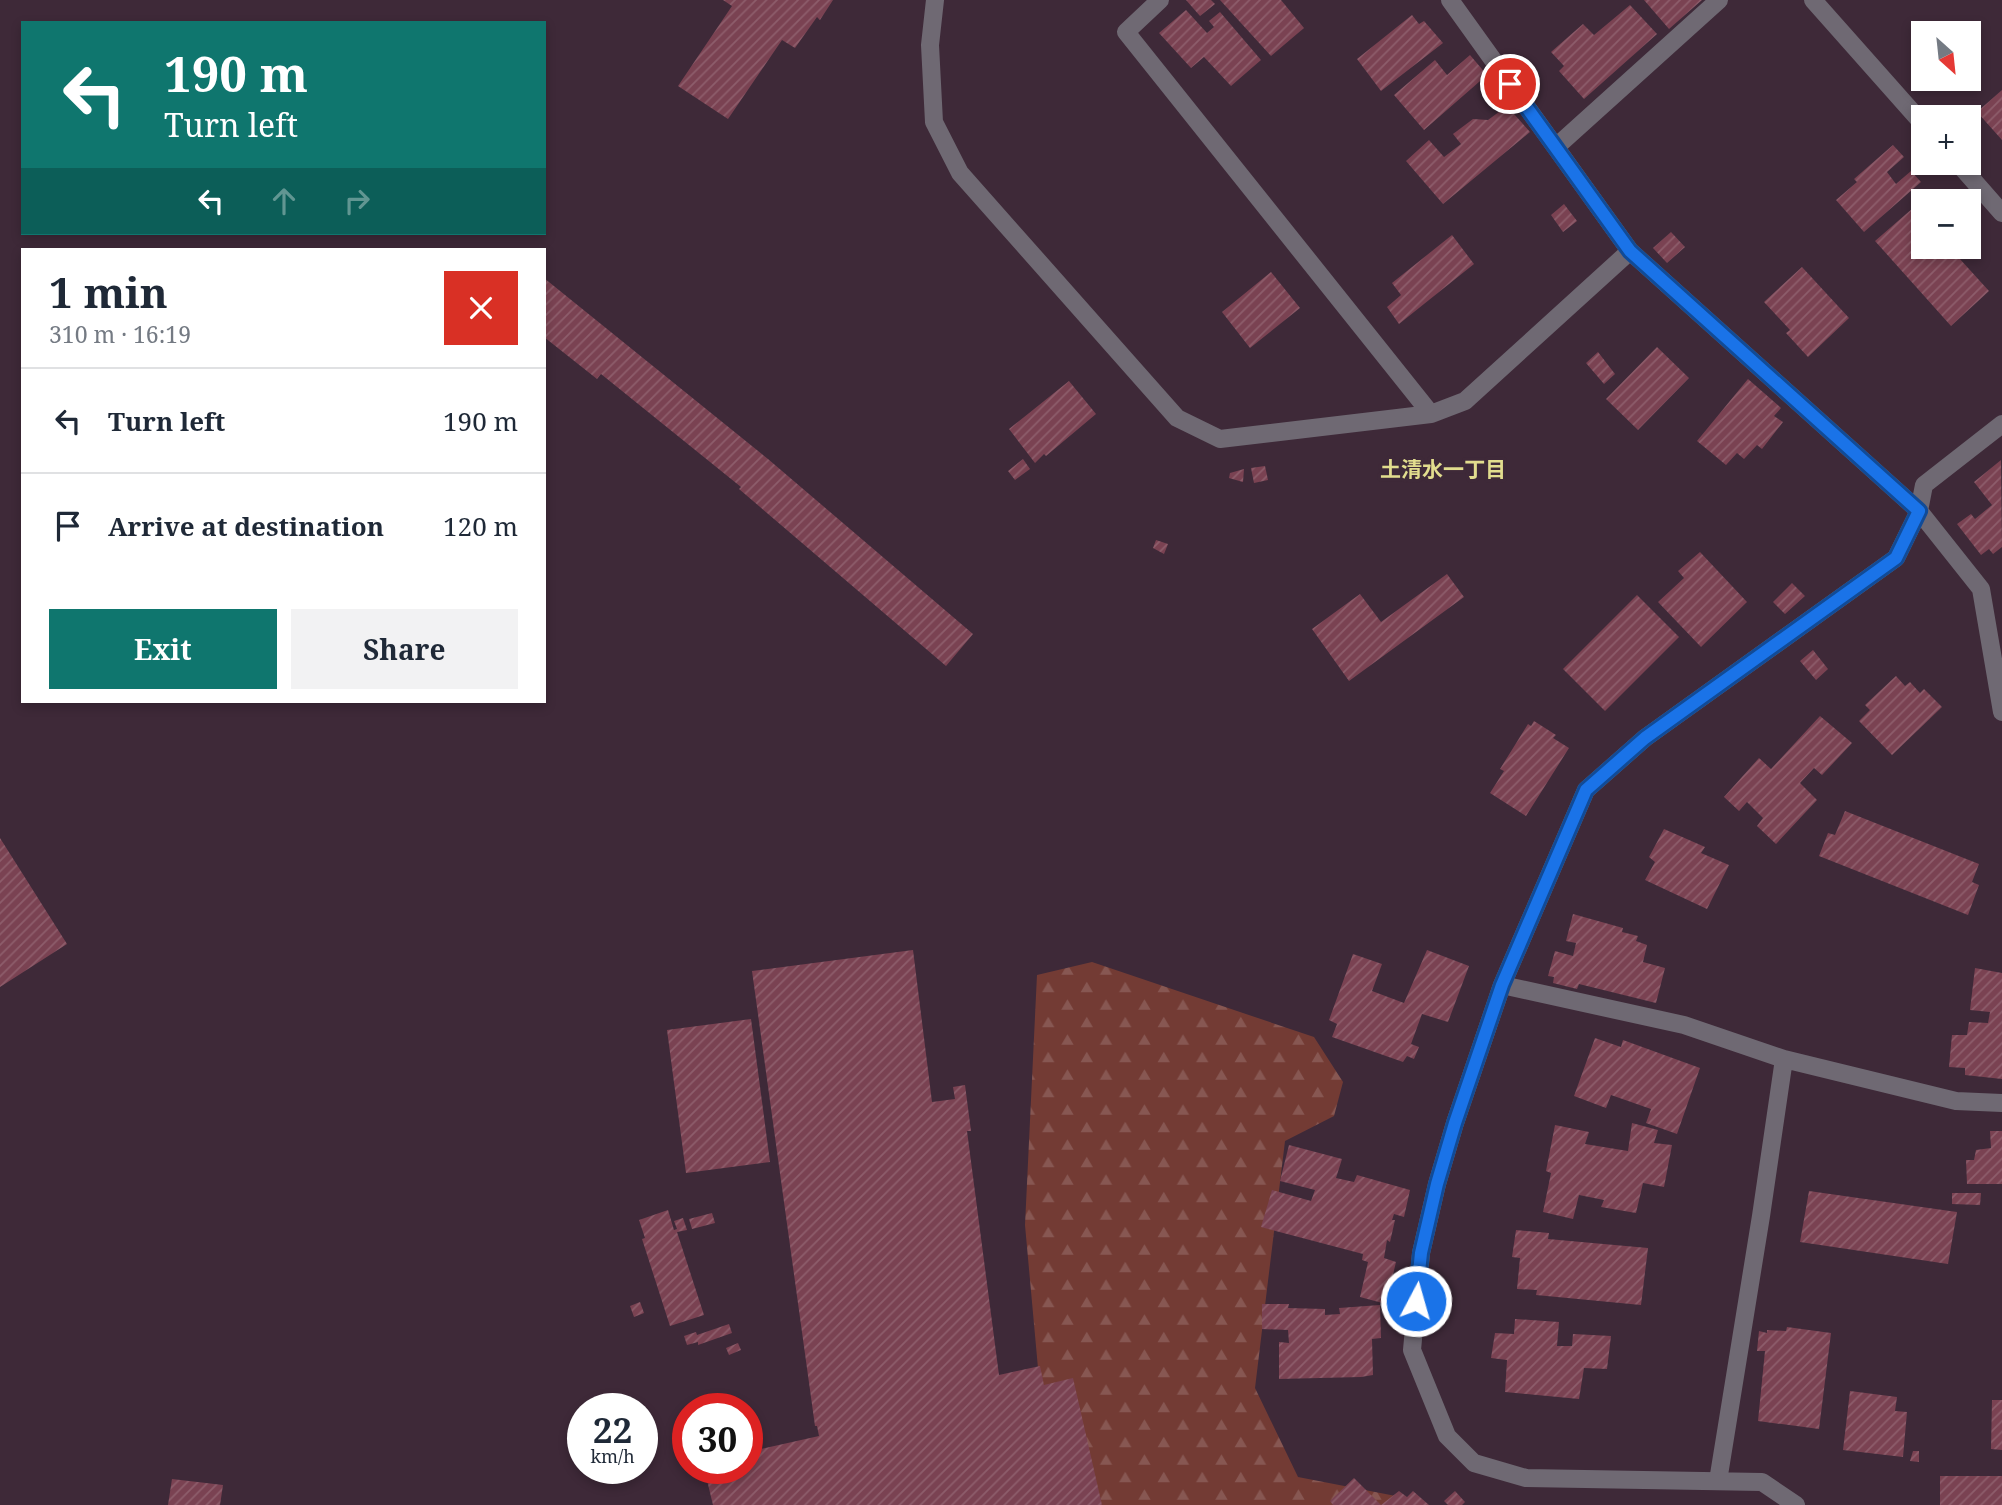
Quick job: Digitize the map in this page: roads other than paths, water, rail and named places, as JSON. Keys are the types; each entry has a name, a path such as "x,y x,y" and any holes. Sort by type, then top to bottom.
{"street":[{"path":"935,0 930,45 934,122 960,173 1177,418 1220,439 1431,414 1465,401 1630,251"},
{"path":"1160,0 1126,32 1431,414"},
{"path":"1450,0 1630,251 1919,511 1981,589 2002,712"},
{"path":"1556,147 1719,0"},
{"path":"1813,0 1911,110"},
{"path":"1969,175 2002,213"},
{"path":"1796,1505 1762,1482 1526,1478 1475,1463 1447,1436 1412,1350 1421,1253 1455,1123 1502,985 1586,790 1645,738 1896,558 1919,511 1924,485 2002,424"},
{"path":"1502,985 1684,1025 1783,1059 1956,1101 2002,1103"},
{"path":"1718,1481 1761,1216 1783,1059"}],"district":[{"name":"土清水一丁目","path":"1443,469"}]}
